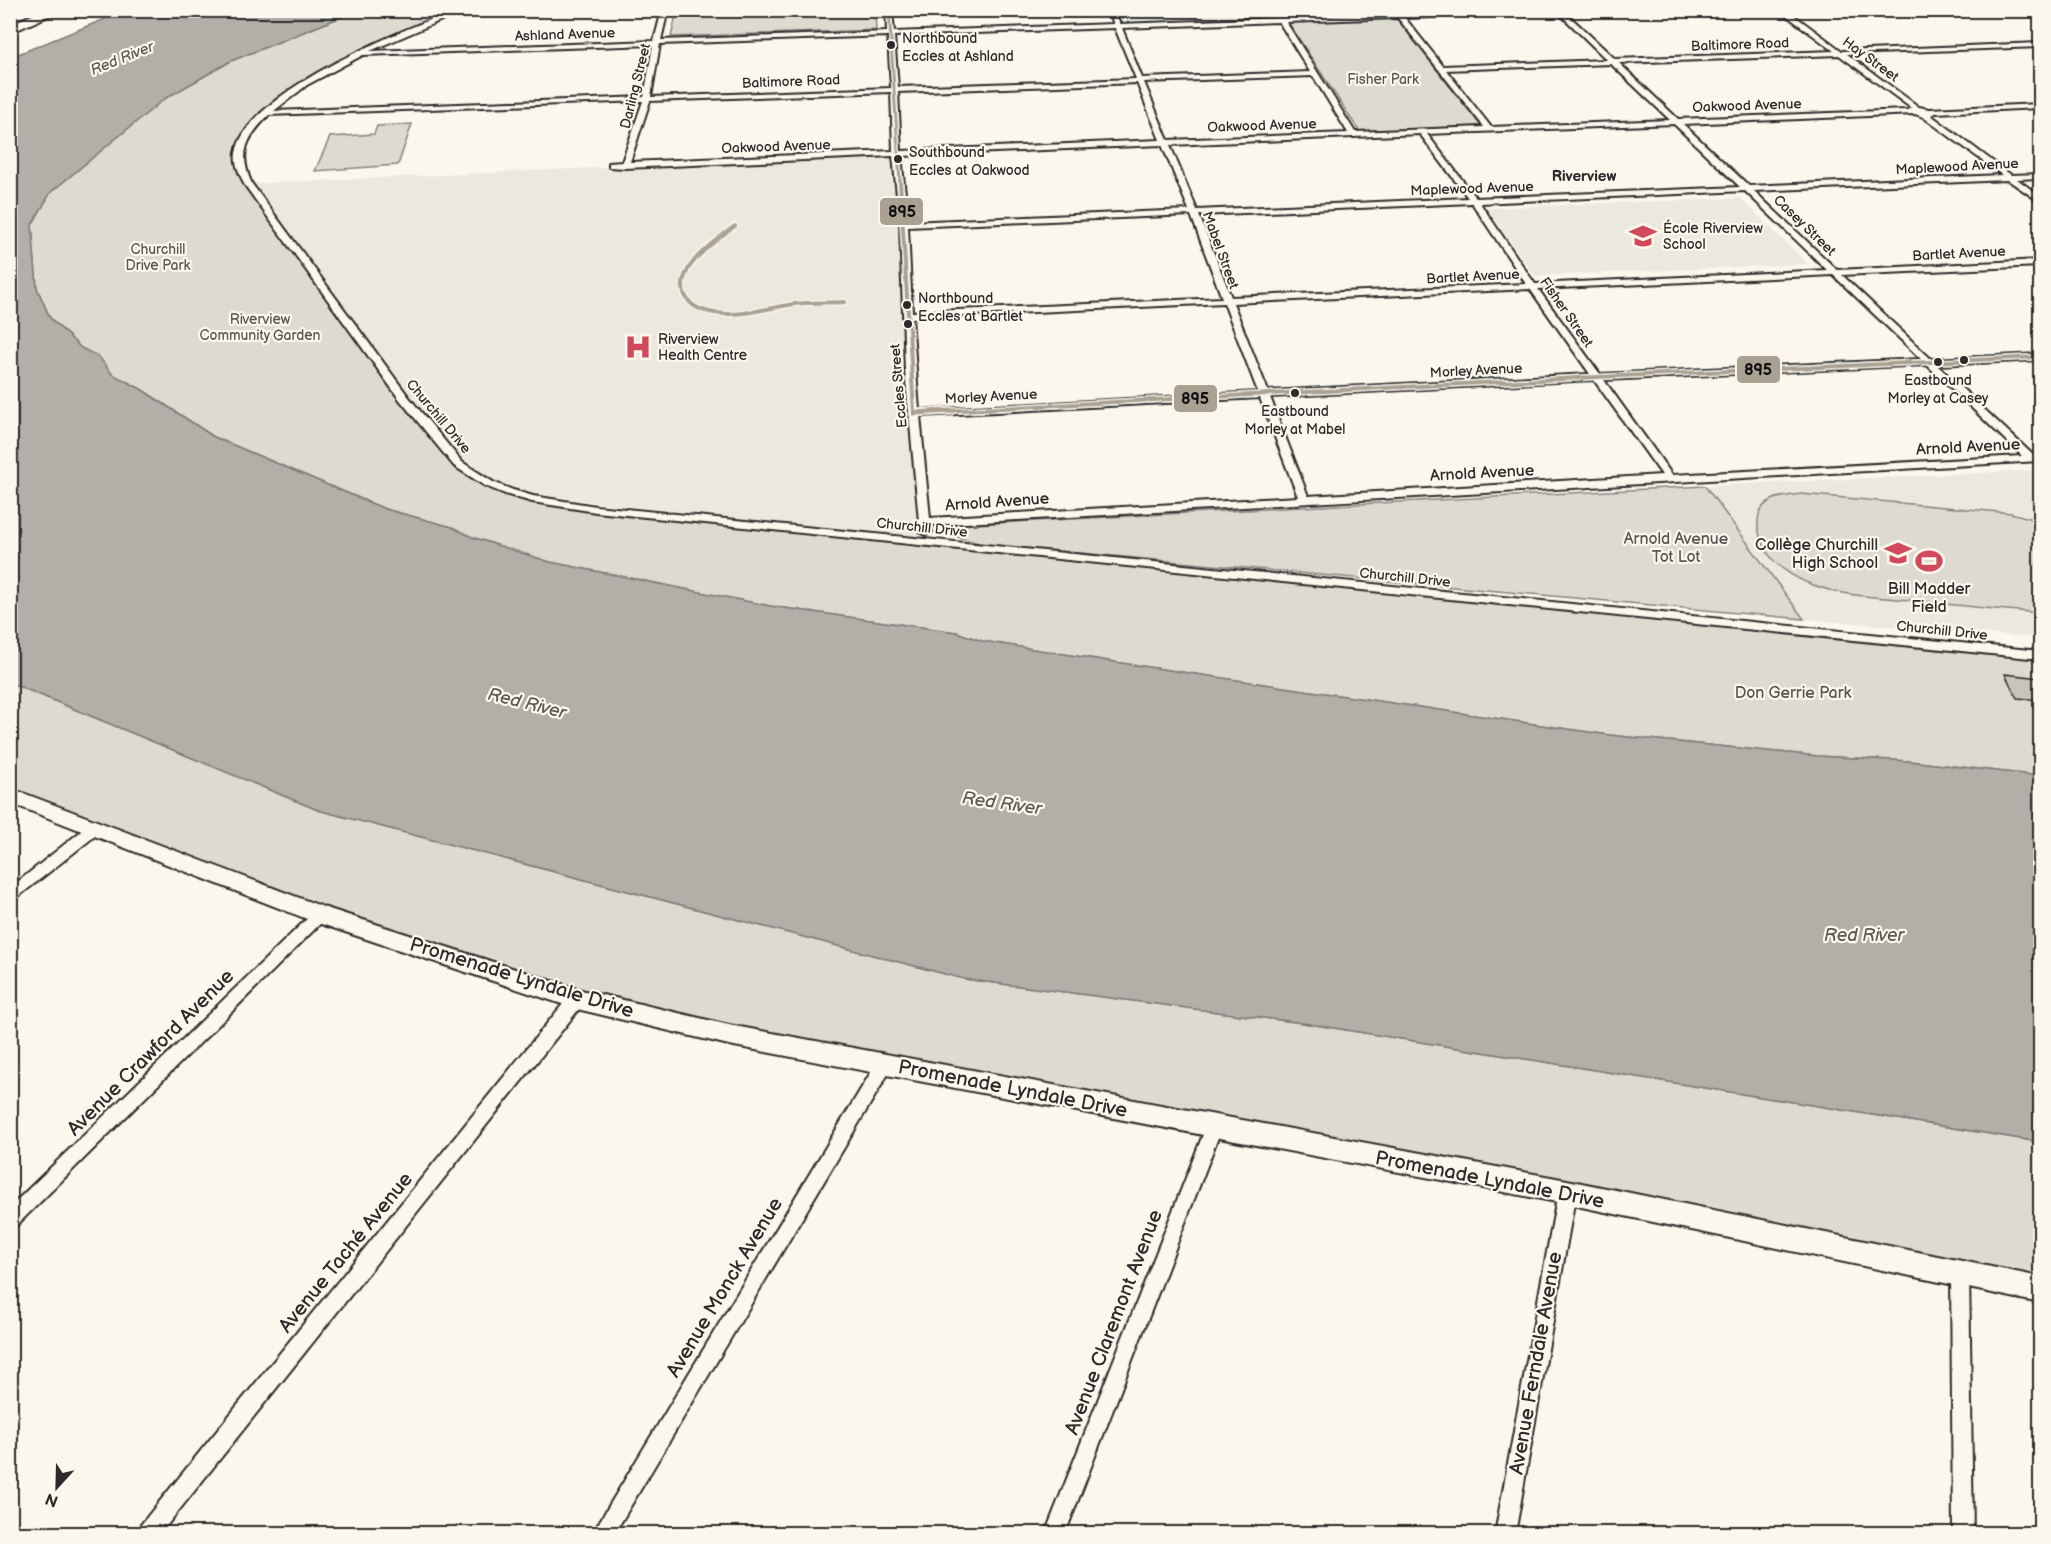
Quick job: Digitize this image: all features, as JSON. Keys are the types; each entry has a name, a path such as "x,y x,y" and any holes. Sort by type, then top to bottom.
{"highway":[{"path":"10,21 38,10"},
{"path":"10,28 56,10"}],"street":[{"name":"Churchill Drive","path":"462,10 412,28 359,53 314,78 269,113 254,128 241,149 241,167 248,184 404,398 458,464 489,484 532,499 596,509 926,542 1038,556 2040,655"},
{"name":"Darling Street","path":"625,166 647,99 651,69 665,10"},
{"name":"Eccles Street","path":"889,10 914,414 927,522 926,542"},
{"name":"Mabel Street","path":"1111,10 1194,213 1304,499"},
{"path":"1336,10 1342,18"},
{"name":"Hay Street","path":"1782,10 1914,110"},
{"name":"Ashland Avenue","path":"359,53 1561,11"},
{"name":"Casey Street","path":"1561,11 1930,363 2036,459"},
{"path":"1400,16 1489,129"},
{"path":"1282,21 1353,135"},
{"name":"Baltimore Road","path":"1441,68 2040,45"},
{"name":"Baltimore Road","path":"269,113 1315,74"},
{"path":"1914,110 1928,113 2040,106"},
{"name":"Oakwood Avenue","path":"612,165 1676,122 1914,110"},
{"path":"1928,113 2040,200"},
{"name":"Fisher Street","path":"1422,132 1475,201 1532,286 1669,478"},
{"name":"Maplewood Avenue","path":"904,225 2040,176"},
{"name":"Bartlet Avenue","path":"908,315 2040,263"},
{"name":"Morley Avenue","path":"914,414 1597,377 2040,357"},
{"name":"Arnold Avenue","path":"927,522 1669,478 2036,459"},
{"name":"Promenade Lyndale Drive","path":"10,795 320,915 577,999 729,1035 1567,1192 2040,1290"},
{"path":"10,897 95,828"},
{"name":"Avenue Crawford Avenue","path":"10,1220 320,915"},
{"name":"Avenue Taché Avenue","path":"146,1533 577,999"},
{"name":"Avenue Monck Avenue","path":"602,1533 885,1064"},
{"name":"Avenue Claremont Avenue","path":"1054,1533 1214,1127"},
{"name":"Avenue Ferndale Avenue","path":"1505,1533 1567,1192"},
{"path":"1960,1273 1963,1533"}],"shaded area":[{"path":"1322,10 1327,17 1130,24 1125,11"},
{"name":"Riverview Health Centre","path":"897,154 927,522 926,542 509,492 458,464 248,184"},
{"name":"École Riverview School","path":"1740,198 1808,264 1535,276 1486,208"},
{"name":"Collège Churchill High School","path":"2040,470 2040,638 1804,619 1705,486"}],"green space":[{"name":"Churchill Drive Park","path":"356,11 462,11 431,21 314,78 269,113 241,149 248,184 458,464 509,492 596,509 2040,655 2040,776 1909,761 1818,756 1609,735 1121,663 982,641 956,632 770,606 550,562 472,537 452,527 385,509 214,437 141,389 112,374 99,357 81,348 50,318 37,288 32,225 51,192 164,99 231,61"},
{"path":"677,11 875,11 876,30 671,37"},
{"name":"Fisher Park","path":"1396,18 1481,126 1359,131 1288,22"},
{"path":"412,124 398,165 315,171 330,137 374,134 377,126"},
{"name":"Arnold Avenue Tot Lot","path":"1705,486 1804,619 982,544 957,537 956,525"},
{"name":"Bill Madder Field","path":"1801,494 2011,513 2040,521 2040,613 1860,596 1824,589 1803,581 1774,561 1764,546 1758,528 1760,511 1766,504 1777,498"},
{"path":"11,683 318,810 964,979 1303,1023 2040,1142 2040,1289 577,999 320,915 11,790"}],"water":[{"name":"Red River","path":"127,10 356,11 231,61 164,99 51,192 32,225 37,288 50,318 81,348 99,357 112,374 141,389 214,437 385,509 452,527 472,537 550,562 770,606 956,632 982,641 1121,663 1609,735 1818,756 1909,761 2040,776 2040,1142 1303,1023 964,979 318,810 11,683 11,57"}],"building":[{"path":"2005,674 2040,678 2040,700 2017,698"}],"transit line":[{"name":"895","path":"889,10 914,413"},
{"name":"895","path":"735,226 705,250 687,271 682,282 683,293 690,303 708,312 737,314 794,304 845,302"},
{"name":"895","path":"914,413 1597,377 2040,357"}],"place":[{"name":"Northbound Eccles at Ashland","path":"891,45"},
{"name":"Southbound Eccles at Oakwood","path":"898,159"},
{"name":"École Riverview School","path":"1643,236"},
{"name":"Northbound Eccles at Bartlet","path":"907,305"},
{"name":"Riverview Health Centre","path":"638,347"},
{"name":"Eastbound Morley at Casey","path":"1938,362"},
{"name":"Eastbound Morley at Mabel","path":"1295,393"},
{"name":"Collège Churchill High School","path":"1898,553"},
{"name":"Bill Madder Field","path":"1929,561"}],"district":[{"name":"Riverview","path":"1584,176"}],"park label":[{"name":"Riverview Community Garden","path":"260,328"},
{"name":"Don Gerrie Park","path":"1793,692"}]}
